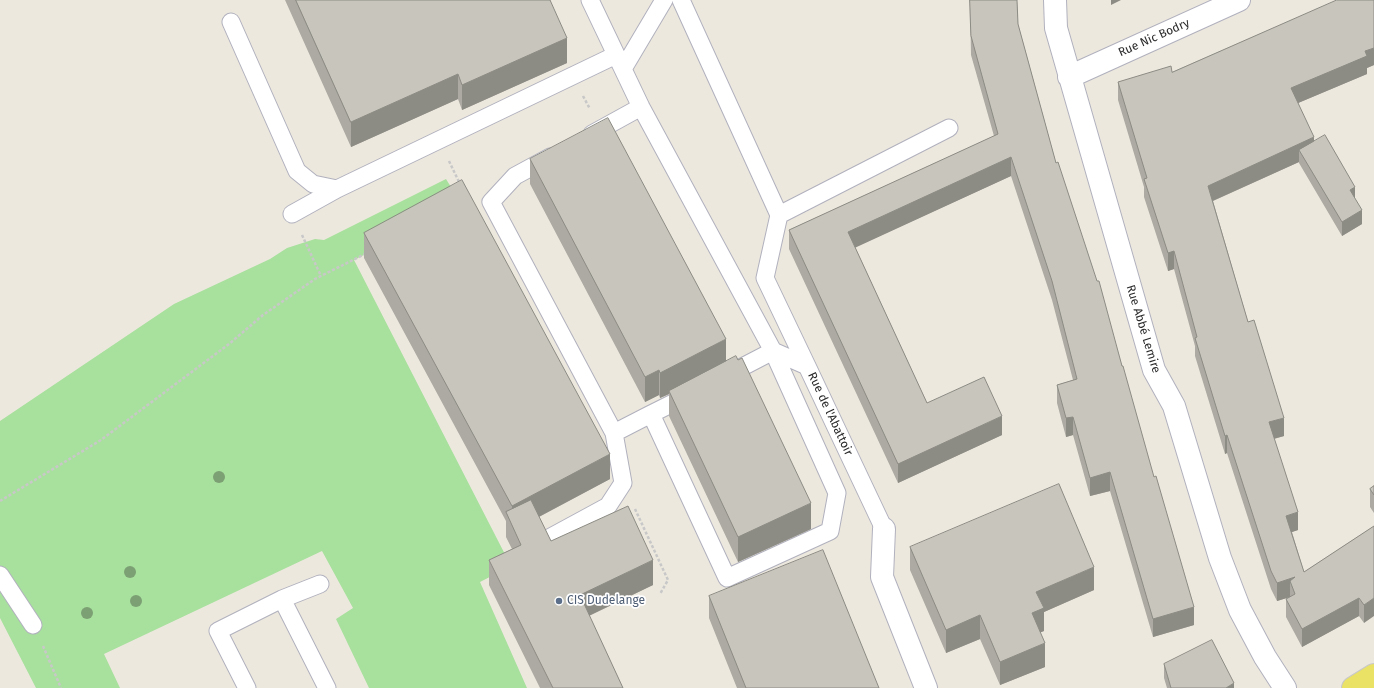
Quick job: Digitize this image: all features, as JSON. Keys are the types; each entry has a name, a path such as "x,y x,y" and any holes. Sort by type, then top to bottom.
{"main road":[{"path":"1353,688 1374,675"}],"street":[{"name":"Rue Abbé Lemire","path":"1055,0 1056,28 1069,77 1154,370 1174,406 1220,558 1240,610 1265,657 1285,688"},
{"name":"Rue Nic Bodry","path":"1069,77 1239,0"},
{"name":"Rue de l'Abattoir","path":"884,529 882,577 926,688"}],"lane":[{"path":"590,0 641,107 773,351 837,493 830,531 727,578 651,414"},
{"path":"292,214 337,189 573,76 620,62 664,0"},
{"path":"681,0 779,214 765,278 807,366"},
{"path":"231,22 297,171 313,184 337,189"},
{"path":"581,140 641,107"},
{"path":"779,214 949,128"},
{"path":"549,538 608,506 623,483 614,433 491,202 515,176 561,151"},
{"path":"614,433 773,351"},
{"name":"Rue de l'Abattoir","path":"773,351 807,366 884,529"},
{"path":"837,493 849,484 860,479"},
{"path":"0,575 33,625"},
{"path":"247,688 218,631 282,599 320,584"},
{"path":"282,599 327,688"}],"path":[{"path":"573,76 601,129"},
{"path":"440,140 462,188"},
{"path":"292,214 321,276"},
{"path":"0,501 101,440 229,344 263,315 321,276 374,249"},
{"path":"637,516 668,580 660,594"},
{"path":"33,625 61,688"}],"green space":[{"path":"446,179 462,205 354,260 511,566 480,582 527,688 369,688 336,619 353,608 322,551 104,654 120,688 36,688 0,618 0,421 174,304 270,259 287,248 315,239 324,240"}],"building":[{"path":"296,0 550,0 567,38 462,85 458,74 351,122"},
{"path":"970,0 1017,0 1018,24 1056,163 1058,162 1097,281 1099,281 1154,477 1156,476 1194,607 1153,619 1110,472 1090,478 1073,417 1066,418 1057,385 1077,379 1052,281 1011,157 848,232 927,403 984,377 1002,416 898,464 789,230 998,134 971,36"},
{"path":"1337,0 1374,0 1374,48 1365,51 1367,56 1291,88 1314,137 1208,186 1248,322 1254,320 1284,418 1269,422 1298,512 1286,516 1304,572 1374,526 1374,598 1364,605 1359,598 1302,629 1286,599 1295,594 1290,581 1295,577 1277,583 1271,571 1227,435 1225,436 1195,338 1197,337 1174,251 1168,253 1144,179 1147,178 1118,82 1171,66 1172,72"},
{"path":"608,118 726,339 660,373 659,370 645,377 530,159"},
{"path":"1325,135 1355,187 1350,190 1362,210 1342,222 1299,150"},
{"path":"462,180 610,454 512,506 364,233"},
{"path":"736,356 738,360 742,358 811,503 738,537 669,391"},
{"path":"1059,484 1094,567 1036,592 1044,608 1032,613 1045,643 1000,662 980,615 946,630 910,547"},
{"path":"1374,486 1374,495 1370,489"},
{"name":"CIS Dudelange","path":"531,500 551,541 628,506 653,560 580,595 623,688 553,688 489,560 521,545 506,512"},
{"path":"823,550 879,688 746,688 709,596"},
{"path":"1212,640 1234,683 1226,688 1171,688 1164,664"}],"place":[{"name":"CIS Dudelange","path":"559,601"}]}
